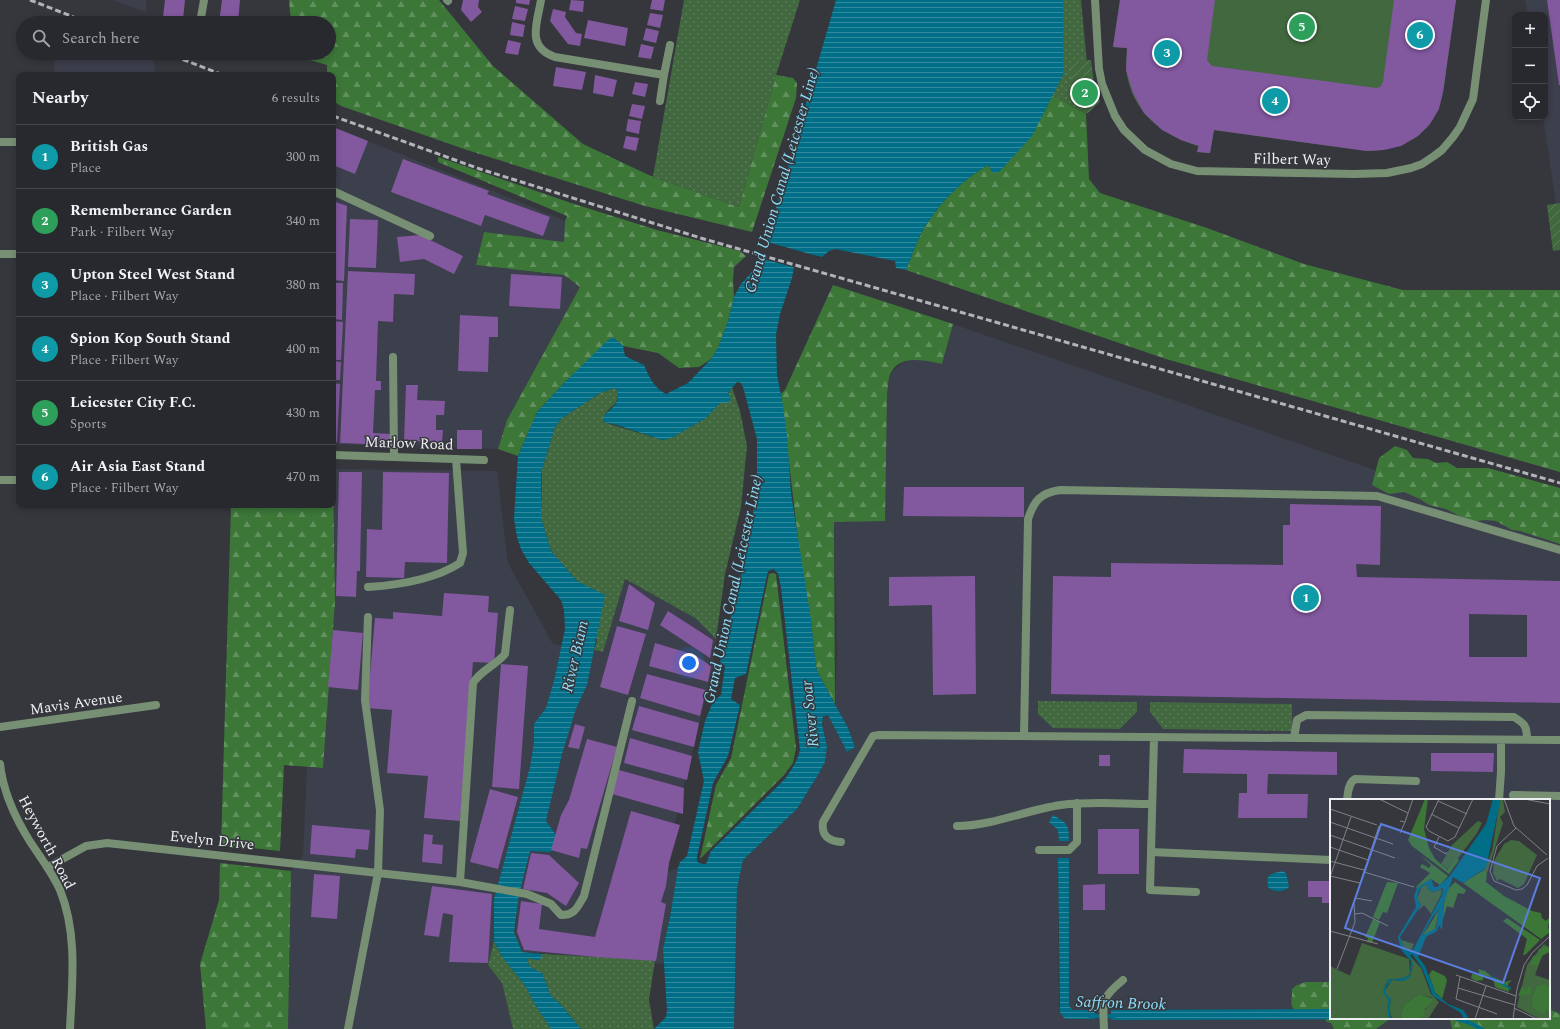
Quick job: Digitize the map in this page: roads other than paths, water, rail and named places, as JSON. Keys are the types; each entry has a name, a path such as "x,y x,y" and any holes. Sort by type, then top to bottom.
{"street":[{"path":"201,16 204,0"},
{"path":"541,0 535,38 539,48 546,54 555,57 664,75"},
{"name":"Filbert Way","path":"1095,0 1099,69 1102,84 1115,116 1124,130 1145,150 1171,164 1197,171 1348,174 1387,173 1411,168 1422,164 1434,156 1442,150 1453,137 1460,127 1473,99 1486,0"},
{"path":"660,101 670,45"},
{"path":"0,142 16,142"},
{"path":"336,192 430,236"},
{"path":"0,254 16,254"},
{"path":"393,357 394,456"},
{"name":"Marlow Road","path":"336,455 484,460"},
{"path":"368,587 395,585 422,579 451,569 460,563 463,553 456,459"},
{"path":"0,480 16,480"},
{"path":"1024,736 1028,519 1038,498 1048,492 1060,490 1377,496 1560,550"},
{"path":"460,882 473,683 477,676 500,660 505,654 510,610"},
{"path":"348,1029 378,873 380,810 365,700 368,617"},
{"name":"Evelyn Drive","path":"48,867 86,846 106,843 460,882 527,894 551,904 561,915 570,915 577,909 584,896 632,701"},
{"name":"Mavis Avenue","path":"0,727 156,706"},
{"path":"1294,738 1297,720 1306,715 1314,715 1514,717 1525,726 1527,730 1527,740"},
{"path":"841,842 829,839 825,835 822,829 823,822 873,736 878,735 1560,740"},
{"path":"1154,737 1150,890 1196,892"},
{"path":"1498,799 1501,772 1501,740"},
{"name":"Heyworth Road","path":"0,764 4,789 13,812 29,840 48,867 60,889 68,915 72,940 70,1029"},
{"path":"1347,799 1348,790 1352,781 1355,779 1416,781"},
{"path":"1513,795 1560,796"},
{"path":"957,826 973,826 1038,809 1077,803 1152,804"},
{"path":"1039,850 1069,850 1076,842 1077,803"},
{"path":"1151,852 1330,860"},
{"path":"1104,1025 1103,1002 1110,990 1123,980"}],"water":[{"path":"836,0 1063,0 1063,75 1032,136 999,172 993,173 988,165 962,183 940,205 924,227 906,270 896,268 895,261 835,249 829,251 822,257 797,252 792,278 780,314 776,335 777,375 787,435 791,493 811,620 817,671 848,728 855,747 847,752 828,715 823,716 822,724 827,747 825,762 818,775 797,809 743,860 737,889 734,1029 654,1029 666,1017 667,1010 663,949 678,868 680,862 687,856 704,781 698,752 705,721 713,702 721,695 725,666 720,662 743,566 747,539 753,515 757,474 757,439 743,387 741,383 737,382 728,393 731,399 728,403 720,403 706,418 671,438 662,440 617,425 603,422 606,413 617,401 618,391 615,388 600,393 562,418 555,427 542,469 541,518 551,551 577,581 605,595 587,685 576,709 562,754 546,821 556,835 551,852 530,851 519,895 514,932 522,952 541,954 541,959 535,960 529,958 527,961 530,967 542,973 551,996 560,1004 581,1029 551,1029 524,984 502,957 494,941 494,899 530,767 534,742 534,724 546,708 554,681 565,629 564,610 561,600 529,563 521,549 517,537 514,519 518,456 537,412 565,382 613,337 623,346 625,356 644,365 652,382 662,392 666,394 688,383 711,359 718,348 728,321 734,297 741,284 760,263","holes":["773,569 778,573 800,750 796,762 785,779 711,851 706,864 703,864 697,862 697,857 713,783 728,756 740,705 731,699 735,678 746,674 768,571"]},
{"path":"1053,815 1067,825 1069,831 1069,841 1059,841 1058,830 1049,822"},
{"path":"1058,858 1069,858 1069,1006 1073,1010 1095,1010 1095,1019 1067,1019 1064,1018 1060,1012"},
{"path":"1282,871 1286,873 1289,887 1285,890 1279,891 1270,889 1268,887 1268,877 1271,874"},
{"path":"1330,1009 1330,1019 1448,1019 1111,1020 1111,1010"}],"waterway":[{"name":"Saffron Brook","path":"1090,1016 1115,1016"},
{"name":"Saffron Brook","path":"1458,1019 1482,1029"}],"railway":[{"path":"30,0 71,16"},
{"path":"184,60 215,72"},
{"path":"336,117 480,169 704,239 1560,483"}],"place":[{"name":"Leicester City F.C.","path":"1302,27"},
{"name":"Air Asia East Stand","path":"1420,35"},
{"name":"Upton Steel West Stand","path":"1167,53"},
{"name":"Rememberance Garden","path":"1085,93"},
{"name":"Spion Kop South Stand","path":"1275,101"},
{"name":"British Gas","path":"1306,598"}],"water label":[{"name":"Grand Union Canal (Leicester Line)","path":"781,180"},
{"name":"Grand Union Canal (Leicester Line)","path":"732,589"},
{"name":"River Biam","path":"574,656"},
{"name":"River Soar","path":"809,714"}]}
